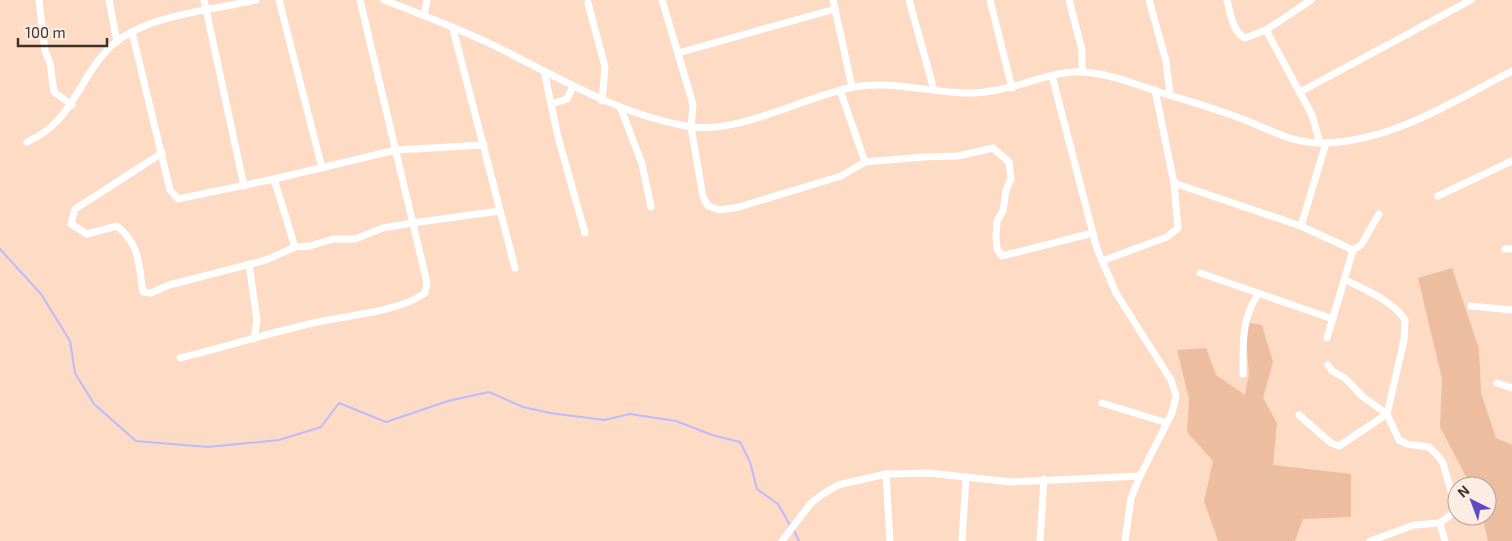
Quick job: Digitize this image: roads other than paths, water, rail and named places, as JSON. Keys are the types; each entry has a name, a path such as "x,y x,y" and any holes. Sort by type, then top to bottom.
{"street":[{"path":"39,0 45,51 50,63 54,92 72,105"},
{"path":"109,0 117,42"},
{"path":"204,0 244,186"},
{"path":"27,142 48,130 72,105 108,49 132,32 148,24 256,0"},
{"path":"279,0 322,168"},
{"path":"180,358 317,322 390,308 425,293 427,283 360,0"},
{"path":"384,0 493,45 602,101 691,127 720,126 751,119 852,87 870,85 969,93 1012,88 1052,76 1082,72 1114,78 1155,90 1249,122 1286,138 1323,143 1382,133 1407,126 1512,71"},
{"path":"424,15 427,0"},
{"path":"662,0 693,105 691,127 703,197 708,206 714,209 739,207 834,178 865,162 958,156 993,148 1009,162 1011,174 1006,190 1003,212 997,221 997,249 1002,256 1093,233"},
{"path":"832,0 852,87"},
{"path":"909,0 934,90"},
{"path":"990,0 1012,88"},
{"path":"1069,0 1082,50 1082,72"},
{"path":"1149,0 1166,61 1170,95"},
{"path":"1227,0 1236,29 1245,38 1266,30 1311,0"},
{"path":"1300,92 1471,0"},
{"path":"588,2 605,67 602,101"},
{"path":"678,53 835,9"},
{"path":"454,29 515,268"},
{"path":"1266,30 1312,115 1323,143 1301,226"},
{"path":"132,32 170,190 178,199 244,186 396,150 484,145"},
{"path":"544,71 585,233"},
{"path":"1052,76 1102,261 1116,293 1174,386 1176,396 1175,405 1140,476 1128,512 1125,541"},
{"path":"551,104 567,99 573,86"},
{"path":"840,90 865,162"},
{"path":"1102,261 1176,231 1178,226 1174,183 1155,90"},
{"path":"621,108 642,164 651,207"},
{"path":"162,153 75,209 72,224 87,234 117,226 128,235 135,245 142,292 151,293 278,256 295,247 310,246 333,239 355,238 383,228 500,211"},
{"path":"1438,196 1512,162"},
{"path":"274,179 295,247"},
{"path":"1174,183 1301,226 1353,250"},
{"path":"1327,338 1346,280 1353,250 1361,245 1379,214"},
{"path":"249,264 257,320 254,340"},
{"path":"1200,273 1333,319"},
{"path":"1299,415 1331,443 1339,446 1387,414 1404,340 1405,320 1397,310 1378,297 1346,280"},
{"path":"1243,374 1242,334 1251,305 1258,293"},
{"path":"1471,306 1512,310"},
{"path":"1328,365 1332,371 1345,378 1363,397 1387,414 1400,440 1407,444 1429,448 1443,463 1454,508 1448,519 1440,523 1414,525 1370,541"},
{"path":"1498,383 1512,388"},
{"path":"1102,404 1166,422"},
{"path":"782,541 811,503 838,485 886,474 929,473 1011,482 1140,476"},
{"path":"886,474 890,541"},
{"path":"962,541 966,477"},
{"path":"1040,541 1044,479"},
{"path":"1440,523 1446,541"}],"waterway":[{"path":"0,249 41,294 70,341 75,373 94,404 136,441 208,447 279,440 321,427 339,403 386,422 448,401 489,392 523,407 550,413 604,420 630,414 676,421 712,435 740,442 750,462 757,489 778,504 790,525"},
{"path":"793,529 799,541"}]}
